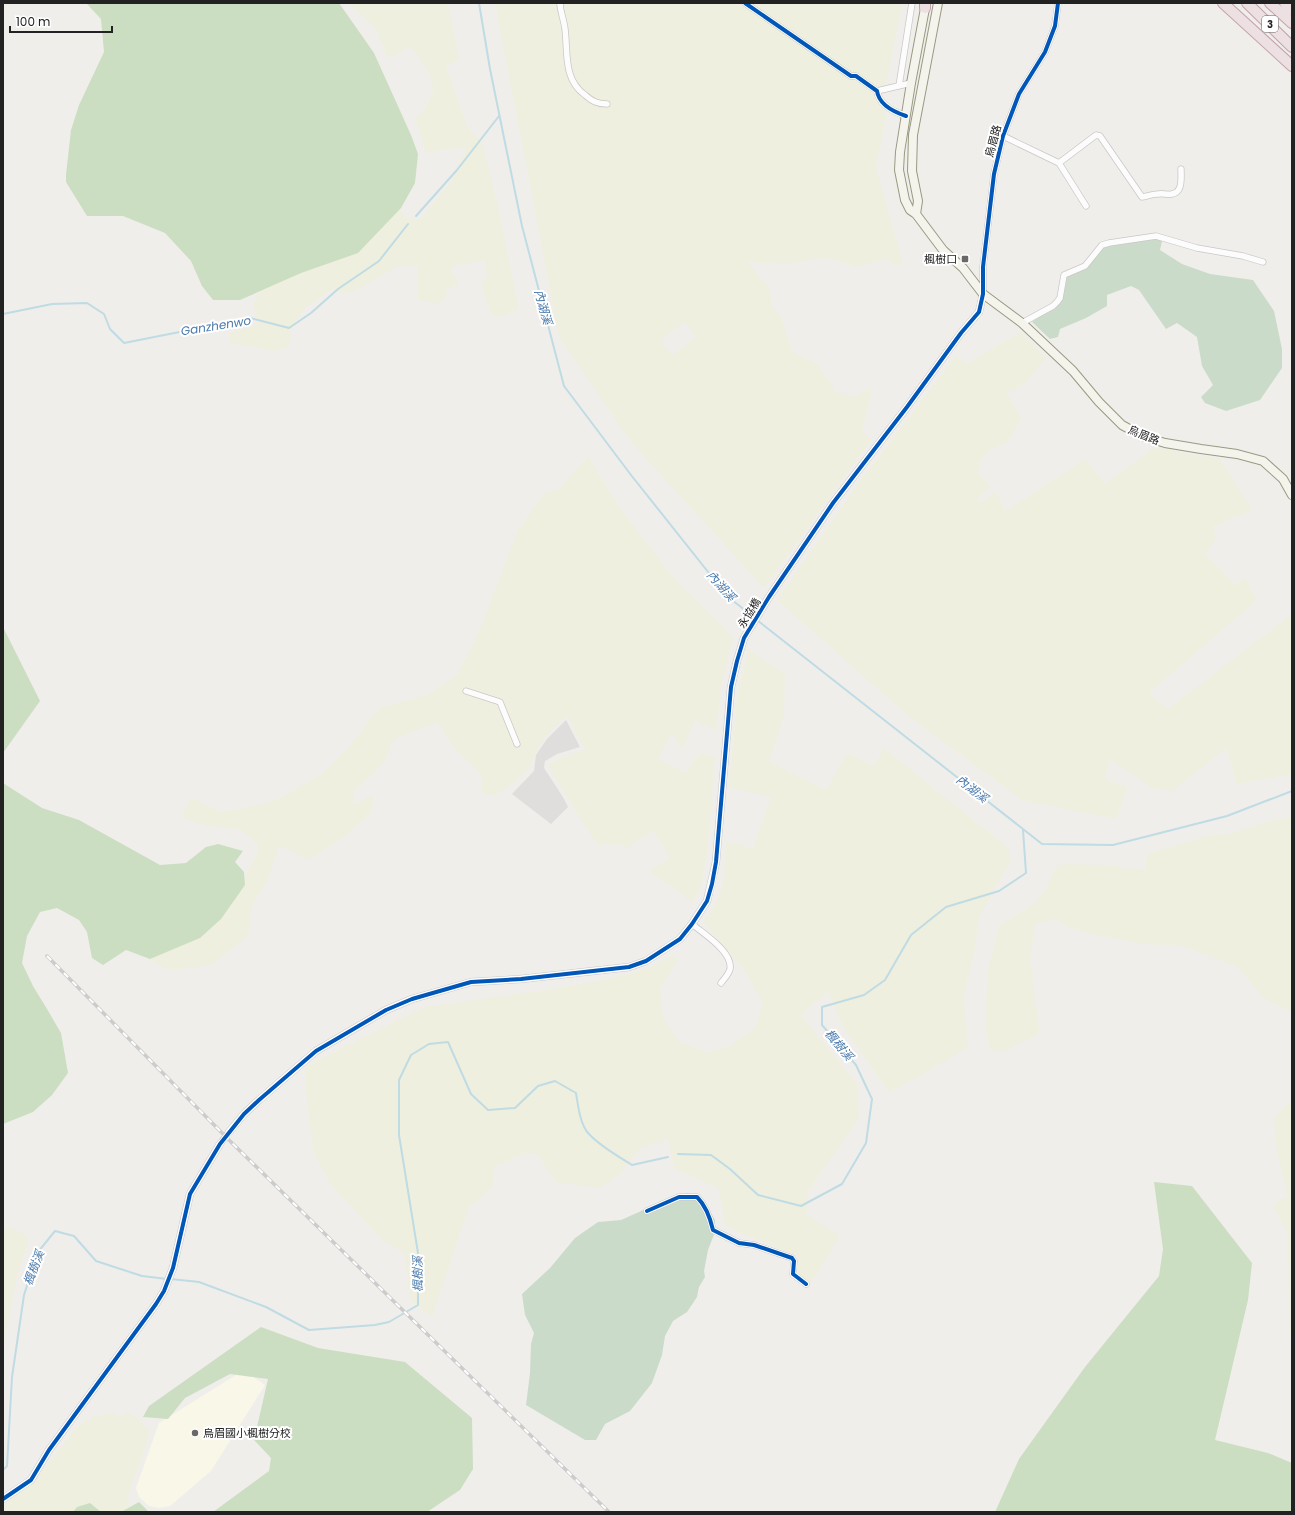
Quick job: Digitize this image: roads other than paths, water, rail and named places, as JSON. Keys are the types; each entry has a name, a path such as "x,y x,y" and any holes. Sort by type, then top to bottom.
{"highway":[{"path":"1223,3 1292,66"},
{"name":"3","path":"1247,3 1292,47"},
{"name":"3","path":"1270,3 1292,23"},
{"path":"1285,3 1292,10"}],"main road":[{"path":"916,214 918,201 912,171 913,135 938,3"},
{"name":"烏眉路","path":"925,5 900,152 899,170 906,200 910,210 916,214 943,250 963,268 984,294 1022,323 1073,371 1099,402 1122,425 1142,436 1165,443 1237,454 1263,461 1283,479 1292,495"}],"street":[{"path":"561,3 560,5 565,28 568,72 573,84 578,90 597,104 607,104"},
{"path":"745,3 851,76 856,76 877,91 878,96 891,111 906,116"},
{"path":"899,86 912,3"},
{"name":"烏眉路","path":"984,294 983,266 993,181 1003,136 1019,94 1045,52 1055,26 1058,3"},
{"path":"877,91 911,83"},
{"path":"1059,163 1096,135 1100,136 1142,197 1172,194 1177,192 1182,181 1181,169"},
{"path":"1003,136 1059,163 1086,206"},
{"path":"1022,323 1053,306 1060,298 1064,275 1085,266 1099,248 1109,243 1156,236 1197,248 1243,256 1263,262"},
{"name":"永協橋","path":"229,1132 244,1114 259,1100 316,1051 386,1010 412,999 471,982 628,967 646,961 680,939 707,901 716,862 731,687 736,661 744,638 769,597 833,504 961,333 979,312 984,294"},
{"path":"466,691 500,702 517,744"},
{"path":"692,924 722,949 729,960 730,970 721,983"},
{"path":"3,1499 31,1480 49,1450 142,1325 164,1291 173,1268 190,1194 220,1144"},
{"path":"647,1211 679,1197 697,1197 704,1204 711,1219 713,1230 739,1243 754,1245 792,1258 794,1262 793,1274 806,1284"}],"waterway":[{"name":"內湖溪","path":"479,3 490,69 522,226 564,386 631,475 728,597 754,617"},
{"name":"Ganzhenwo","path":"416,216 457,170 499,116"},
{"name":"Ganzhenwo","path":"3,314 52,304 87,303 104,314 110,329 124,343 250,318 289,328 311,313 338,289 379,261 408,224"},
{"name":"內湖溪","path":"757,620 1042,844 1113,845 1227,816 1292,791"},
{"name":"楓樹溪","path":"678,1154 711,1155 730,1169 758,1195 801,1206 842,1184 866,1143 872,1099 856,1065 822,1025 822,1007 864,995 885,980 911,935 946,907 999,891 1026,873 1023,830"},
{"name":"楓樹溪","path":"171,1279 199,1282 266,1307 309,1330 375,1325 389,1322 418,1305 418,1253 399,1135 399,1080 411,1055 429,1044 448,1042 471,1094 488,1110 515,1108 538,1086 555,1081 576,1093 583,1125 594,1139 610,1151 632,1165 668,1157"},
{"name":"楓樹溪","path":"3,1470 7,1466 12,1377 24,1295 38,1252 55,1231 74,1236 96,1261 142,1276 167,1279"}],"tunnel":[{"path":"220,1144 229,1132"}],"railway":[{"path":"47,956 231,1142 609,1512"}],"place":[{"name":"楓樹口","path":"965,259"},
{"name":"烏眉國小楓樹分校","path":"195,1433"}]}
